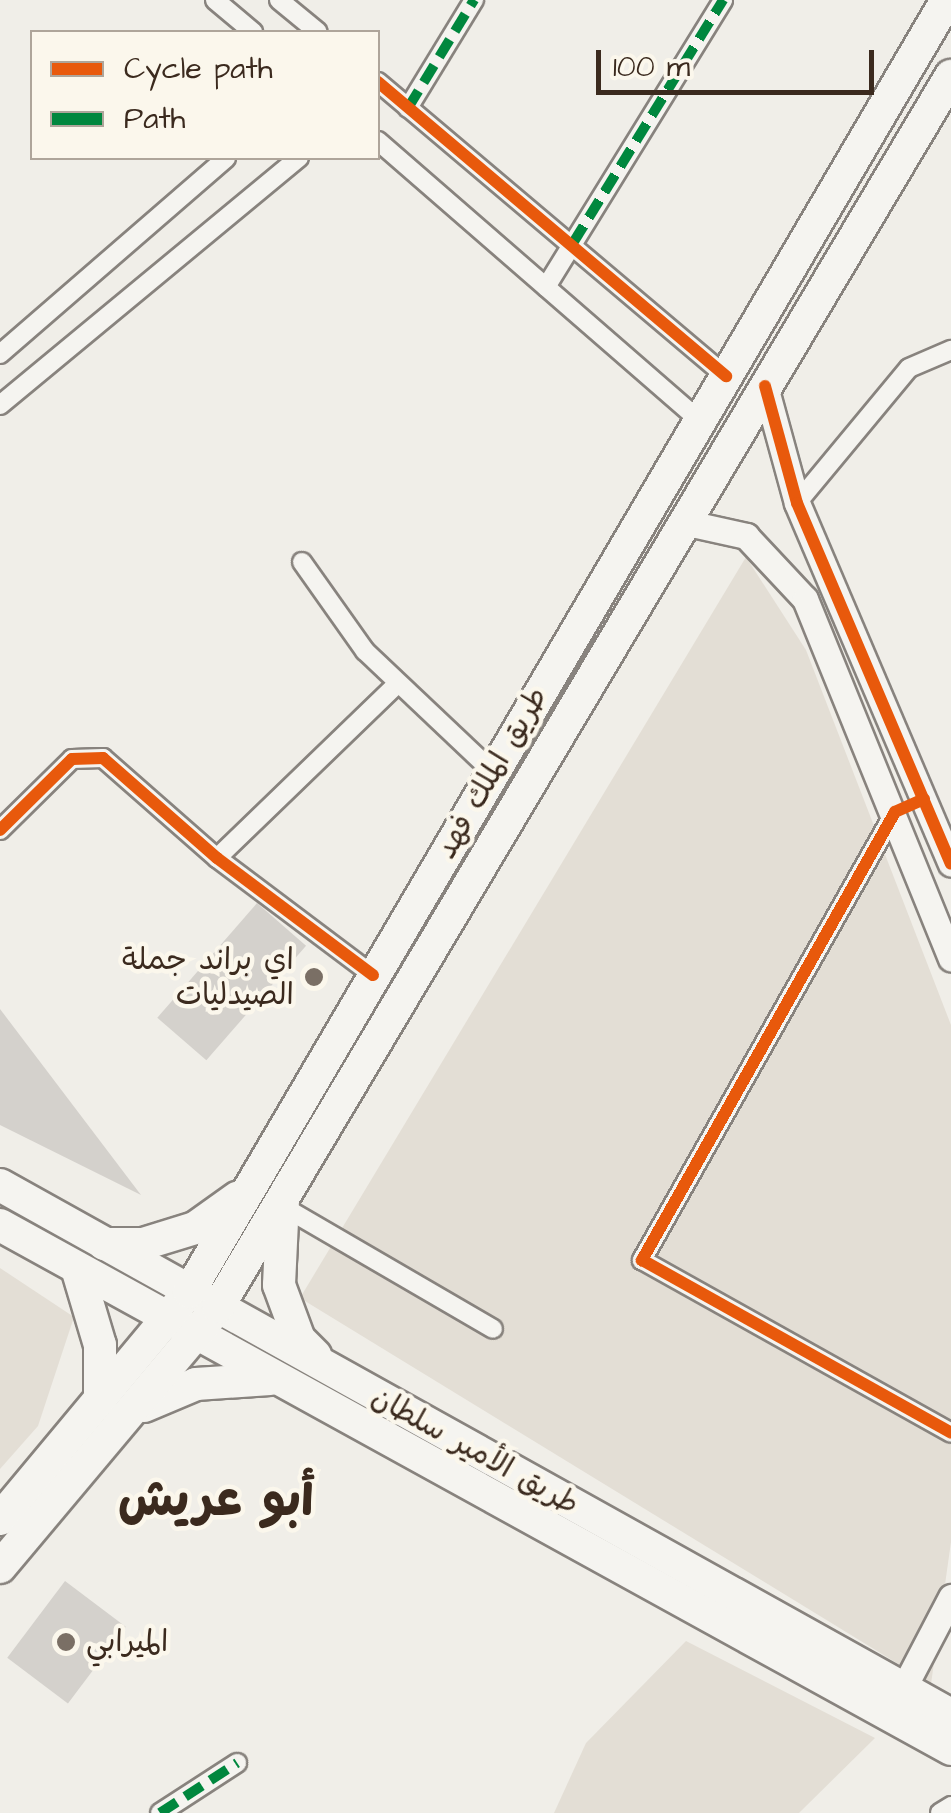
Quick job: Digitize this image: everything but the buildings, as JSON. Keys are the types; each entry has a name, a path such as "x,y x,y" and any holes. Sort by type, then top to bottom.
{"highway":[{"name":"طريق الملك فهد","path":"274,1190 374,975 947,0"},
{"name":"طريق الملك فهد","path":"0,1566 132,1413 274,1190 951,76"},
{"name":"طريق الأمير سلطان","path":"0,1185 951,1715"},
{"path":"104,1244 143,1244 195,1228 227,1209 274,1190 286,1313 298,1339 332,1372"},
{"name":"طريق الأمير سلطان","path":"0,1225 273,1379 951,1748"},
{"path":"78,1268 100,1344 100,1401"},
{"name":"طريق الملك فهد","path":"0,1518 100,1401 183,1328"},
{"path":"132,1413 196,1384 273,1379"}],"street":[{"path":"215,0 251,30"},
{"path":"279,0 316,30"},
{"path":"408,108 474,0"},
{"path":"546,287 723,0"},
{"path":"380,84 574,243 726,376"},
{"path":"380,143 699,420"},
{"path":"5,341 224,160"},
{"path":"0,404 296,160"},
{"path":"797,502 909,368 951,350"},
{"path":"765,386 797,502 951,864"},
{"path":"683,522 746,536 805,599 895,812 951,959"},
{"path":"302,562 396,685 493,772"},
{"path":"216,858 396,685"},
{"path":"0,830 72,758 88,754 104,758 216,858 374,975"},
{"path":"924,799 895,812 642,1260 951,1433"},
{"path":"274,1190 493,1330"},
{"path":"903,1689 951,1598"},
{"path":"160,1813 237,1763"},
{"path":"940,1813 951,1806"}],"shaded area":[{"path":"746,557 806,650 951,1025 951,1542 931,1684 300,1298"},
{"path":"0,1268 74,1317 38,1426 0,1469"},
{"path":"686,1641 875,1738 799,1813 554,1813 586,1743"}],"marked path":[{"path":"408,108 474,0"},
{"path":"573,243 723,0"},
{"path":"160,1813 237,1763"}],"cycle path":[{"path":"380,84 726,376"},
{"path":"765,386 797,503 951,864"},
{"path":"0,830 72,759 103,758 217,858 373,975"},
{"path":"924,799 895,812 642,1260 951,1433"}],"place":[{"name":"اي براند جملة الصيدليات","path":"314,977"},
{"name":"الميرابي","path":"66,1642"}],"district":[{"name":"أبو عريش","path":"216,1501"}]}
